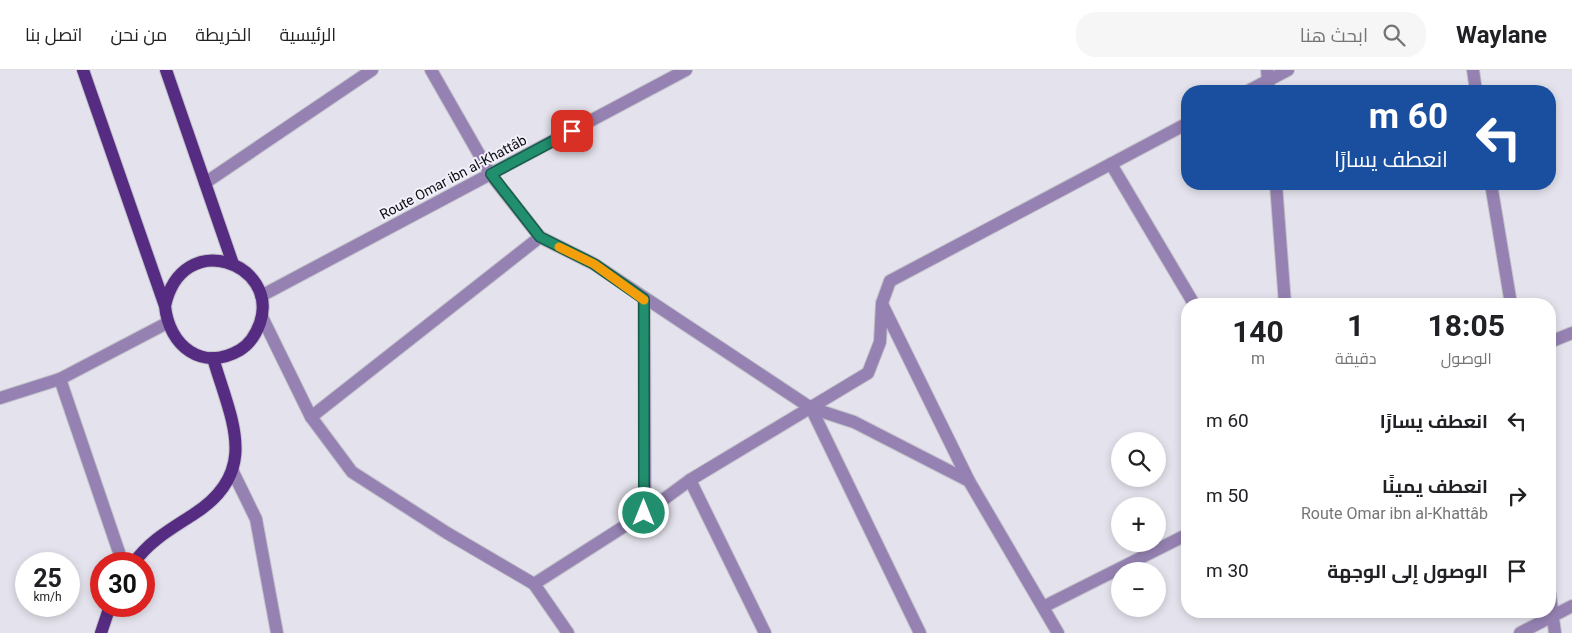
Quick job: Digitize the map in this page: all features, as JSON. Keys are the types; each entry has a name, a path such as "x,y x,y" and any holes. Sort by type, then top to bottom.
{"main road":[{"path":"83,70 165,306 167,323 176,341 193,354 213,358 230,356 245,347 256,334 262,317 261,296 255,283 245,272 233,264 218,260 202,261 188,267 176,278 168,291 165,306"},
{"path":"166,70 233,264"},
{"path":"143,552 154,540 208,505 222,491 233,472 236,452 234,431 213,358"},
{"path":"101,633 106,617"}],"street":[{"path":"205,183 372,70"},
{"path":"431,70 491,174 540,237 594,264 644,299 811,408 854,422 969,481"},
{"name":"Route Omar ibn al-Khattâb","path":"261,296 686,70"},
{"path":"1268,80 1288,70"},
{"path":"1472,70 1475,85"},
{"path":"534,584 644,513 690,480 868,373 880,342 882,303 890,281 1181,127"},
{"path":"1111,164 1190,298"},
{"path":"1276,190 1285,298"},
{"path":"1492,190 1509,298"},
{"path":"311,417 540,237"},
{"path":"644,299 644,513"},
{"path":"882,303 969,481 1045,606 1058,633"},
{"path":"262,317 311,417 352,472 447,533 534,584 568,633"},
{"path":"0,398 60,379 167,323"},
{"path":"1556,339 1572,332"},
{"path":"60,379 118,552"},
{"path":"811,408 920,633"},
{"path":"233,472 256,519 277,633"},
{"path":"690,480 765,633"},
{"path":"1045,606 1181,538"},
{"path":"1556,614 1572,606"},
{"path":"1520,633 1549,618"},
{"path":"1553,618 1555,633"}],"slow traffic":[{"path":"559,247 594,264 644,300"}],"route":[{"path":"572,131 491,174 540,237 594,264 644,299 644,513"}]}
